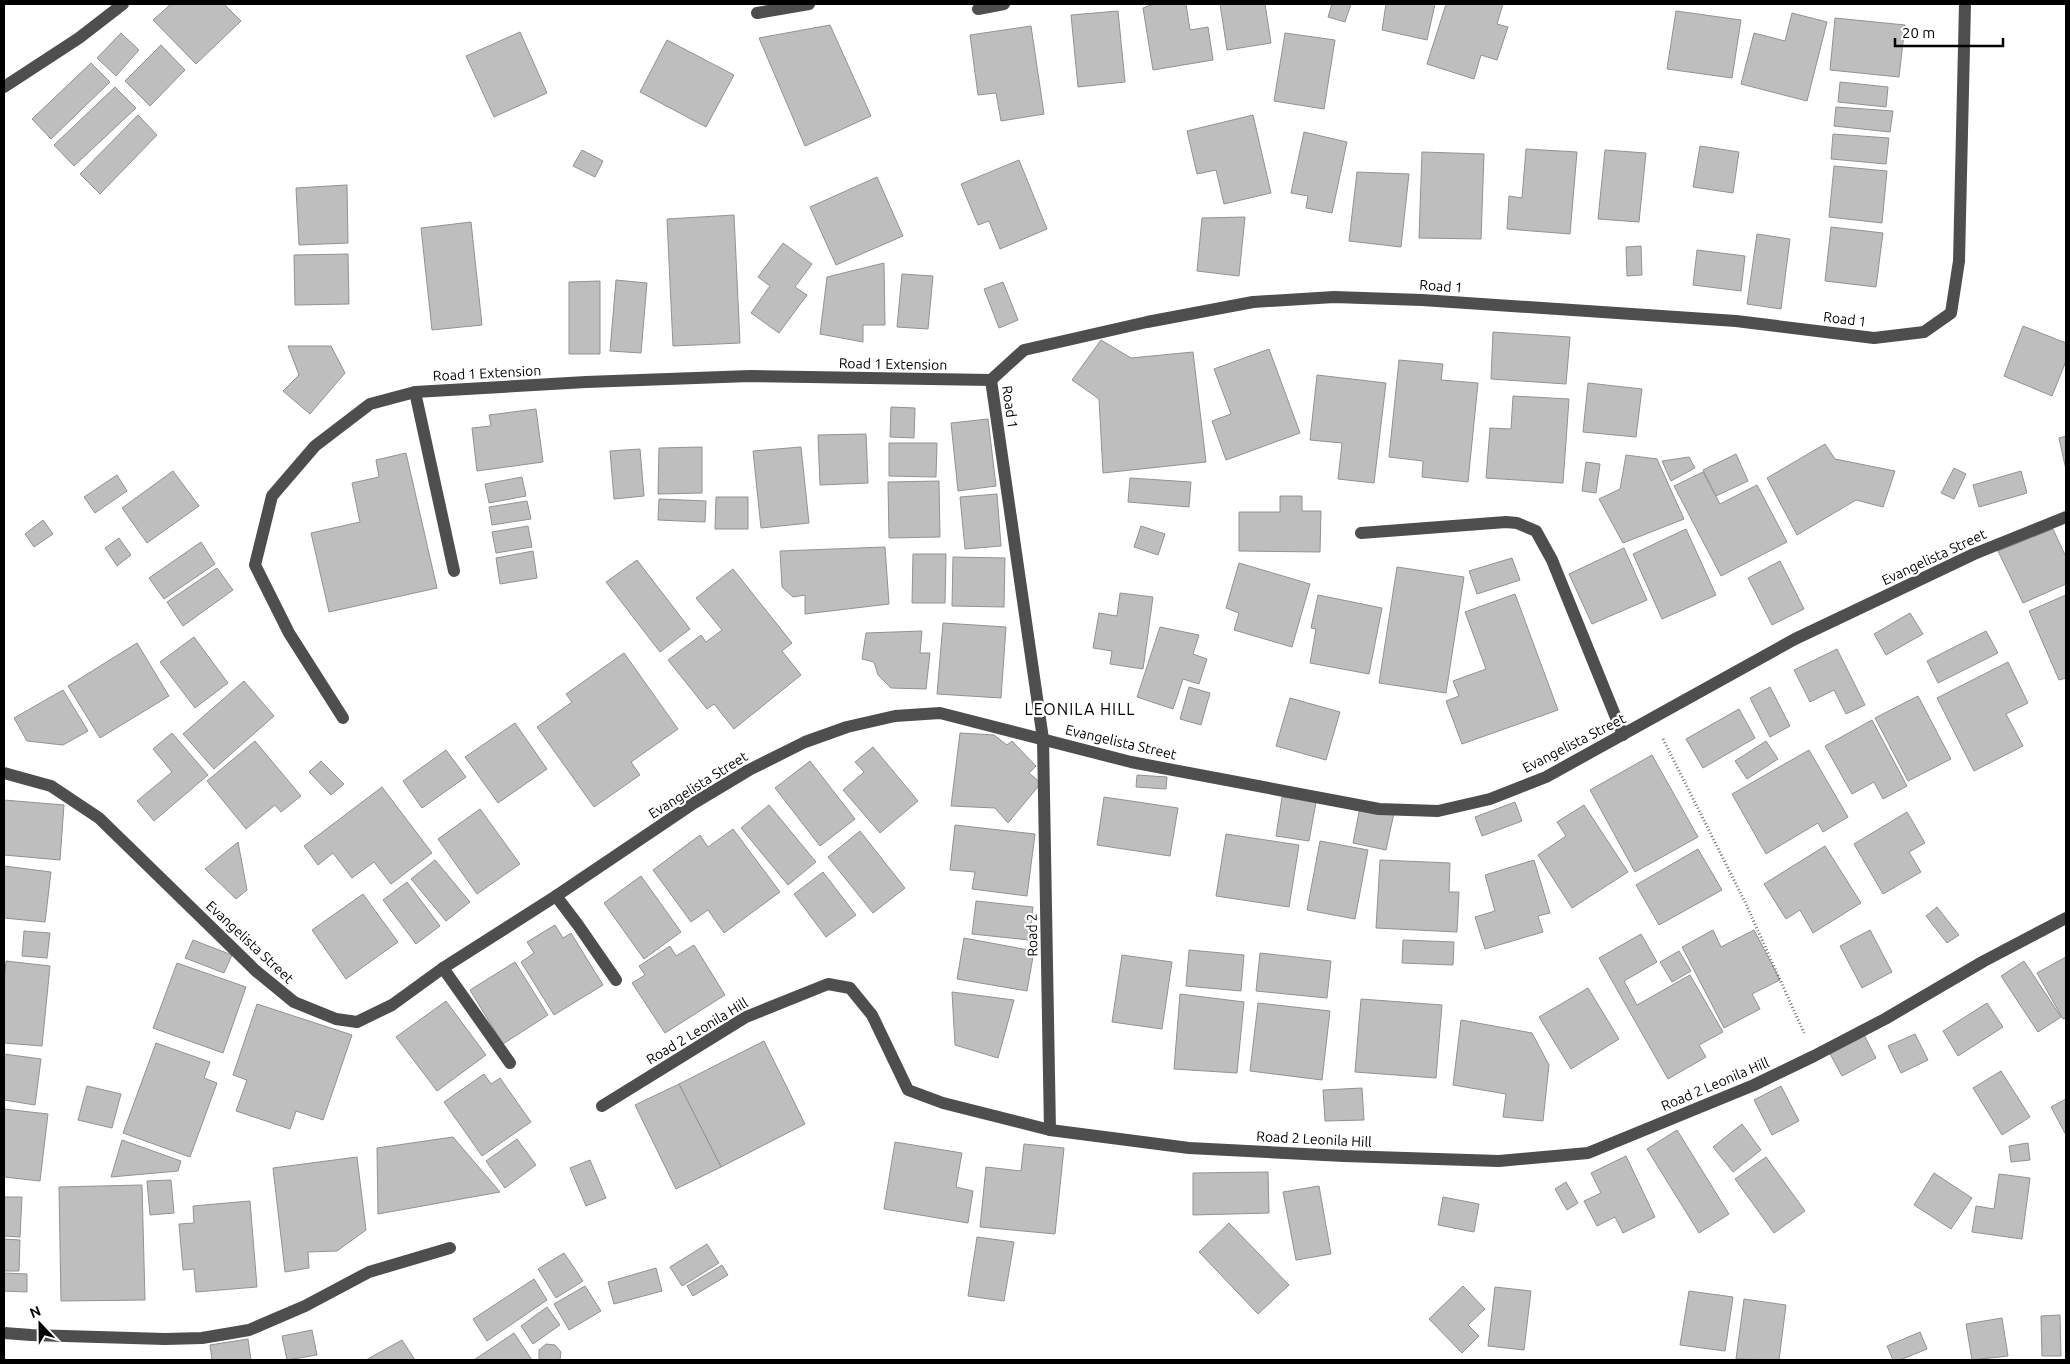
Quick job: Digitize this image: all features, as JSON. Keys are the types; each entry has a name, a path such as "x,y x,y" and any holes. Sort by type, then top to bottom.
{"street":[{"path":"4,87 79,38 123,4"},
{"path":"757,13 809,4"},
{"path":"978,9 1004,4"},
{"name":"Road 1","path":"1043,739 991,380 1024,350 1147,322 1253,302 1334,297 1422,300 1726,320 1874,338 1924,332 1951,312 1960,261 1965,4"},
{"name":"Road 1 Extension","path":"343,718 289,633 255,565 272,496 315,446 370,404 415,392 586,382 750,376 991,380"},
{"path":"415,392 454,571"},
{"name":"Evangelista Street","path":"4,773 51,786 99,818 256,971 294,1002 336,1019 356,1022 392,1005 443,968 749,770 805,742 847,728 895,716 940,713 1131,762 1370,807 1438,811 1490,799 1546,777 1795,639 1974,554 2066,517"},
{"path":"1361,533 1506,522 1517,523 1536,531 1552,560 1623,736"},
{"name":"Road 2","path":"1043,739 1050,1130"},
{"path":"556,896 616,980"},
{"name":"Road 2 Leonila Hill","path":"602,1106 746,1017 828,984 850,988 872,1015 908,1090 943,1103 1050,1130 1189,1148 1344,1156 1499,1161 1588,1153 1754,1085 1814,1056 1885,1019 1984,961 2066,918"},
{"path":"443,968 510,1063"},
{"path":"4,1332 31,1335 165,1339 202,1338 250,1330 305,1306 369,1272 450,1248"}],"path":[{"path":"1652,719 1745,902 1814,1056"}],"building":[{"path":"171,4 224,4 241,21 196,64 153,20"},
{"path":"1154,4 1186,4 1190,30 1208,27 1213,60 1153,70 1143,8"},
{"path":"1220,4 1265,4 1271,43 1227,50"},
{"path":"1332,4 1351,4 1345,22 1328,17"},
{"path":"1386,4 1435,4 1427,40 1382,30"},
{"path":"1446,4 1503,4 1497,24 1508,27 1497,60 1481,55 1474,79 1427,64"},
{"path":"1118,11 1125,82 1078,87 1071,15"},
{"path":"1676,11 1741,20 1732,78 1667,69"},
{"path":"1792,13 1827,22 1807,101 1741,84 1754,33 1785,41"},
{"path":"1835,18 1905,25 1899,77 1830,70"},
{"path":"830,25 871,116 805,146 759,38"},
{"path":"1031,26 1044,114 1001,121 996,93 978,95 970,35"},
{"path":"520,32 547,93 494,117 466,56"},
{"path":"121,33 139,50 116,76 97,58"},
{"path":"1285,33 1335,40 1324,109 1274,101"},
{"path":"667,40 734,75 706,127 640,92"},
{"path":"161,45 185,70 150,106 125,81"},
{"path":"91,63 110,82 51,139 32,119"},
{"path":"1840,82 1888,87 1886,107 1838,102"},
{"path":"115,87 136,108 74,166 54,145"},
{"path":"1836,107 1893,111 1890,132 1834,126"},
{"path":"138,115 157,135 100,194 80,174"},
{"path":"1253,115 1271,193 1224,204 1216,170 1197,174 1187,131"},
{"path":"1304,132 1347,142 1332,213 1306,208 1308,196 1291,193"},
{"path":"1833,134 1889,138 1886,164 1831,159"},
{"path":"1700,146 1739,152 1733,193 1693,187"},
{"path":"1526,149 1577,152 1570,234 1507,229 1509,196 1522,198"},
{"path":"582,150 603,161 595,177 573,166"},
{"path":"1605,150 1646,153 1639,222 1598,219"},
{"path":"1422,152 1484,154 1481,239 1419,238"},
{"path":"1019,160 1047,229 1000,249 989,221 978,225 961,184"},
{"path":"1834,166 1887,171 1882,223 1829,217"},
{"path":"1357,172 1409,174 1401,247 1349,241"},
{"path":"877,177 903,236 836,265 810,207"},
{"path":"347,185 348,243 299,245 296,188"},
{"path":"734,215 740,343 673,346 667,219"},
{"path":"1245,217 1239,276 1197,271 1202,218"},
{"path":"471,222 482,325 432,330 421,228"},
{"path":"1831,227 1883,233 1876,287 1825,281"},
{"path":"1757,234 1790,239 1781,309 1747,304"},
{"path":"783,243 812,264 795,287 807,295 779,333 751,313 770,286 758,277"},
{"path":"1641,246 1642,275 1627,276 1626,247"},
{"path":"1697,250 1745,256 1741,291 1693,285"},
{"path":"348,254 349,304 295,305 294,255"},
{"path":"884,263 885,325 863,325 863,342 820,334 827,277"},
{"path":"902,274 933,276 928,329 897,327"},
{"path":"616,280 647,283 641,353 610,351"},
{"path":"600,281 600,354 569,354 569,282"},
{"path":"1003,282 1018,320 999,328 984,289"},
{"path":"2023,326 2066,343 2066,361 2052,396 2004,376"},
{"path":"1493,332 1570,337 1566,384 1491,379"},
{"path":"1101,340 1131,358 1193,352 1206,462 1103,473 1099,399 1072,380"},
{"path":"288,346 331,346 345,373 310,414 283,391 299,375"},
{"path":"1269,349 1300,433 1226,460 1212,421 1231,414 1214,369"},
{"path":"1399,360 1443,364 1441,380 1478,383 1468,482 1422,477 1423,461 1389,457"},
{"path":"1317,375 1386,383 1374,483 1338,479 1342,443 1310,440"},
{"path":"1588,383 1642,389 1636,437 1583,432"},
{"path":"1513,396 1569,399 1563,483 1486,478 1490,428 1511,429"},
{"path":"891,407 915,408 914,438 890,437"},
{"path":"536,409 543,462 477,471 472,428 491,426 489,415"},
{"path":"988,419 996,486 958,491 951,423"},
{"path":"866,434 868,483 820,485 818,435"},
{"path":"2066,436 2066,470 2059,438"},
{"path":"889,443 937,443 936,477 889,476"},
{"path":"1825,444 1835,459 1895,471 1883,507 1856,500 1797,535 1767,478"},
{"path":"702,447 702,493 658,494 659,448"},
{"path":"801,447 809,523 761,528 753,451"},
{"path":"640,449 644,496 614,499 610,451"},
{"path":"406,453 437,588 329,612 311,533 360,522 352,483 379,477 376,460"},
{"path":"1736,454 1748,481 1716,496 1703,470"},
{"path":"1626,455 1657,459 1684,519 1623,543 1599,499 1620,489"},
{"path":"1689,457 1695,468 1671,481 1662,461"},
{"path":"1586,462 1600,464 1596,493 1582,491"},
{"path":"1954,468 1966,474 1954,499 1941,493"},
{"path":"173,471 199,506 147,543 122,508"},
{"path":"2021,471 2027,493 1979,507 1973,485"},
{"path":"1703,472 1720,504 1757,485 1787,542 1721,576 1674,486"},
{"path":"117,475 127,491 95,513 84,497"},
{"path":"522,477 526,496 489,503 485,484"},
{"path":"1130,478 1191,482 1189,507 1128,502"},
{"path":"939,481 940,537 889,538 888,482"},
{"path":"997,494 1001,546 965,549 960,497"},
{"path":"1280,496 1302,496 1302,511 1321,511 1320,552 1239,551 1239,512 1280,512"},
{"path":"716,497 748,497 748,529 715,529"},
{"path":"659,499 706,501 705,522 658,520"},
{"path":"527,501 531,519 492,525 489,507"},
{"path":"43,520 53,534 34,547 25,534"},
{"path":"528,526 532,547 496,553 492,532"},
{"path":"1141,526 1165,534 1158,555 1134,547"},
{"path":"1686,529 1716,595 1662,619 1633,554"},
{"path":"2053,529 2066,557 2066,584 2023,603 1998,551"},
{"path":"119,538 131,555 117,566 105,548"},
{"path":"201,542 215,564 164,599 149,578"},
{"path":"885,547 889,604 805,614 805,595 793,597 782,587 780,551"},
{"path":"1624,548 1647,600 1592,624 1569,574"},
{"path":"533,551 537,578 500,584 496,558"},
{"path":"913,554 946,554 945,603 912,603"},
{"path":"953,557 1005,558 1004,607 952,606"},
{"path":"1512,558 1520,580 1477,594 1469,571"},
{"path":"637,560 690,629 660,652 606,582"},
{"path":"1780,561 1804,609 1772,625 1748,578"},
{"path":"1239,563 1310,584 1292,647 1234,630 1239,613 1226,608"},
{"path":"1397,567 1464,577 1446,693 1379,683"},
{"path":"217,568 233,590 183,626 167,602"},
{"path":"733,569 792,643 782,651 801,675 734,729 714,704 707,709 668,660 701,635 706,642 722,630 696,598"},
{"path":"1120,593 1153,597 1143,669 1110,664 1112,651 1093,648 1099,613 1117,616"},
{"path":"1515,594 1558,710 1462,744 1446,701 1459,696 1453,681 1486,669 1465,612"},
{"path":"1318,595 1382,608 1369,674 1310,663 1316,629 1311,628"},
{"path":"2066,595 2066,678 2059,680 2029,611"},
{"path":"1910,613 1923,634 1886,655 1874,634"},
{"path":"943,623 1006,627 1001,698 937,694"},
{"path":"1160,627 1199,635 1193,654 1207,659 1199,684 1183,679 1173,709 1137,697"},
{"path":"922,631 920,653 930,653 926,689 891,688 878,675 874,662 862,659 866,633"},
{"path":"1986,631 1998,653 1938,683 1927,661"},
{"path":"194,637 228,683 195,708 160,662"},
{"path":"137,643 169,696 100,738 68,686"},
{"path":"1837,649 1865,705 1846,714 1834,690 1810,702 1794,670"},
{"path":"624,653 678,729 631,762 640,775 594,807 537,727 572,702 566,694"},
{"path":"2008,662 2028,703 2006,714 2023,746 1974,771 1937,698"},
{"path":"244,681 274,716 214,769 183,734"},
{"path":"1189,687 1210,693 1201,725 1180,719"},
{"path":"1770,687 1790,726 1770,737 1750,698"},
{"path":"63,690 88,731 63,745 27,741 14,718"},
{"path":"1918,696 1951,759 1908,781 1875,718"},
{"path":"1290,698 1340,712 1326,760 1276,746"},
{"path":"1739,709 1755,738 1703,768 1686,739"},
{"path":"1872,720 1907,786 1883,799 1874,782 1852,794 1825,746"},
{"path":"515,723 547,769 498,803 465,757"},
{"path":"172,733 208,775 154,821 137,801 172,772 153,749"},
{"path":"960,733 994,735 1007,745 1012,741 1036,766 1029,773 1041,783 1008,823 995,808 951,806"},
{"path":"255,741 301,796 281,812 275,805 246,829 207,781"},
{"path":"1766,741 1778,759 1747,779 1735,761"},
{"path":"873,747 918,801 880,833 843,790 864,772 855,762"},
{"path":"446,750 466,777 422,808 403,781"},
{"path":"1809,750 1848,817 1823,832 1818,823 1766,854 1732,794"},
{"path":"1652,755 1698,837 1635,872 1590,790"},
{"path":"321,761 344,784 331,795 309,772"},
{"path":"810,761 855,819 820,846 775,788"},
{"path":"1137,775 1167,777 1166,789 1136,787"},
{"path":"382,787 432,853 391,884 374,862 352,878 333,853 318,865 304,846"},
{"path":"1104,797 1178,808 1170,856 1097,845"},
{"path":"1282,797 1316,802 1309,841 1276,836"},
{"path":"4,800 64,805 60,860 4,855"},
{"path":"1515,802 1522,821 1482,836 1475,817"},
{"path":"769,805 816,862 788,885 741,828"},
{"path":"1584,805 1628,872 1572,908 1538,855 1566,836 1557,822"},
{"path":"1360,807 1394,813 1386,850 1353,843"},
{"path":"480,809 520,864 477,894 438,839"},
{"path":"1907,812 1925,843 1909,852 1921,872 1883,894 1854,844"},
{"path":"955,825 1035,834 1027,896 972,889 975,872 950,870"},
{"path":"733,829 780,892 724,933 708,910 691,922 653,870 700,835 708,847"},
{"path":"860,831 905,888 873,913 828,857"},
{"path":"1226,834 1299,845 1289,907 1216,896"},
{"path":"1320,841 1368,850 1355,919 1307,910"},
{"path":"238,842 247,890 236,899 205,869"},
{"path":"1825,846 1861,903 1813,933 1800,910 1786,919 1764,884"},
{"path":"1698,849 1722,890 1659,925 1636,885"},
{"path":"435,860 470,902 446,921 411,879"},
{"path":"1380,860 1450,863 1449,892 1459,892 1457,932 1376,928"},
{"path":"1534,860 1550,913 1538,916 1543,932 1485,949 1475,917 1495,911 1485,875"},
{"path":"4,866 51,872 45,922 4,918"},
{"path":"823,872 856,915 826,937 794,894"},
{"path":"641,876 681,932 644,959 604,903"},
{"path":"407,882 440,926 416,944 383,900"},
{"path":"363,894 398,942 346,979 312,930"},
{"path":"976,901 1033,907 1029,940 972,934"},
{"path":"1937,907 1959,935 1947,943 1926,916"},
{"path":"555,925 563,938 571,933 603,985 554,1015 521,962 534,953 527,942"},
{"path":"1713,930 1721,947 1754,930 1780,980 1752,994 1760,1009 1724,1028 1682,947"},
{"path":"1870,930 1892,972 1862,988 1840,946"},
{"path":"24,931 50,933 47,958 22,956"},
{"path":"1641,934 1657,962 1624,981 1637,1005 1690,975 1723,1032 1699,1045 1706,1057 1668,1079 1599,958"},
{"path":"964,938 1034,951 1027,991 957,979"},
{"path":"193,940 232,955 224,973 185,958"},
{"path":"1403,940 1454,942 1453,965 1402,963"},
{"path":"694,945 725,995 665,1033 632,983 645,975 639,966 670,946 676,956"},
{"path":"1189,950 1244,955 1241,991 1186,986"},
{"path":"1679,951 1691,971 1672,982 1660,962"},
{"path":"1260,953 1331,961 1327,998 1256,991"},
{"path":"1122,955 1172,962 1162,1029 1112,1022"},
{"path":"2066,957 2066,1018 2063,1019 2037,973"},
{"path":"6,961 50,966 42,1046 4,1043"},
{"path":"2024,961 2061,1017 2038,1032 2001,976"},
{"path":"515,962 548,1015 503,1044 470,990"},
{"path":"177,963 246,987 223,1053 153,1028"},
{"path":"1588,988 1619,1039 1571,1069 1539,1017"},
{"path":"952,992 1014,1000 998,1058 955,1045"},
{"path":"1180,994 1244,1002 1237,1073 1174,1069"},
{"path":"1361,999 1442,1005 1436,1078 1355,1072"},
{"path":"446,1001 486,1055 437,1091 396,1037"},
{"path":"1258,1003 1330,1011 1322,1080 1250,1071"},
{"path":"1987,1003 2003,1027 1958,1056 1943,1031"},
{"path":"257,1004 352,1035 323,1120 296,1111 290,1129 236,1111 247,1080 233,1075"},
{"path":"1461,1020 1532,1033 1549,1065 1543,1121 1503,1117 1506,1094 1453,1085"},
{"path":"1863,1033 1876,1058 1842,1076 1829,1052"},
{"path":"1915,1034 1928,1060 1901,1073 1888,1046"},
{"path":"764,1041 805,1124 721,1167 679,1084"},
{"path":"156,1043 210,1062 204,1078 217,1083 190,1157 123,1133"},
{"path":"4,1054 41,1059 35,1105 4,1100"},
{"path":"2001,1071 2030,1117 2002,1135 1973,1088"},
{"path":"484,1074 491,1084 500,1078 531,1122 482,1156 444,1102"},
{"path":"679,1084 721,1167 676,1189 635,1105"},
{"path":"87,1086 121,1094 112,1128 78,1120"},
{"path":"1781,1086 1799,1121 1772,1135 1754,1100"},
{"path":"1362,1088 1364,1120 1325,1121 1323,1090"},
{"path":"2066,1099 2066,1135 2051,1107"},
{"path":"4,1109 48,1114 40,1181 4,1177"},
{"path":"1742,1124 1761,1150 1733,1172 1713,1147"},
{"path":"1677,1130 1729,1214 1699,1233 1647,1149"},
{"path":"453,1137 500,1192 378,1214 377,1148"},
{"path":"517,1139 536,1165 505,1188 486,1161"},
{"path":"122,1140 181,1161 178,1171 111,1177"},
{"path":"895,1142 962,1153 956,1187 973,1191 968,1223 884,1209"},
{"path":"2028,1143 2030,1160 2011,1162 2009,1146"},
{"path":"1024,1144 1064,1148 1055,1234 980,1227 986,1167 1021,1171"},
{"path":"1626,1156 1655,1217 1623,1233 1615,1217 1597,1226 1584,1201 1601,1193 1591,1173"},
{"path":"357,1157 366,1230 337,1251 308,1252 309,1268 285,1272 273,1168"},
{"path":"1766,1157 1805,1211 1774,1233 1735,1179"},
{"path":"590,1160 606,1198 586,1206 570,1168"},
{"path":"1268,1172 1269,1213 1193,1215 1193,1173"},
{"path":"1934,1173 1972,1198 1951,1229 1914,1205"},
{"path":"1999,1174 2030,1178 2022,1239 1972,1232 1976,1206 1994,1209"},
{"path":"171,1180 174,1213 150,1215 147,1181"},
{"path":"1566,1182 1578,1203 1567,1210 1555,1189"},
{"path":"142,1185 145,1300 61,1301 59,1187"},
{"path":"1319,1186 1331,1254 1296,1260 1283,1192"},
{"path":"4,1197 22,1197 20,1237 4,1236"},
{"path":"1443,1197 1479,1204 1474,1232 1438,1225"},
{"path":"250,1201 257,1287 196,1292 194,1269 183,1270 179,1224 194,1223 193,1206"},
{"path":"1229,1223 1289,1285 1258,1314 1199,1252"},
{"path":"977,1237 1014,1242 1004,1301 968,1296"},
{"path":"4,1239 20,1240 19,1271 4,1271"},
{"path":"707,1244 719,1263 682,1286 670,1267"},
{"path":"564,1253 583,1281 556,1298 538,1269"},
{"path":"722,1265 728,1275 693,1296 687,1286"},
{"path":"656,1268 662,1291 614,1304 608,1282"},
{"path":"4,1273 27,1274 27,1292 4,1291"},
{"path":"534,1279 547,1300 487,1341 473,1319"},
{"path":"585,1286 601,1311 569,1330 554,1304"},
{"path":"1463,1286 1485,1309 1468,1325 1479,1336 1462,1353 1429,1319"},
{"path":"1495,1287 1531,1291 1524,1350 1488,1346"},
{"path":"1689,1291 1733,1297 1725,1351 1680,1345"},
{"path":"1744,1299 1786,1305 1779,1360 1736,1359"},
{"path":"547,1307 560,1325 533,1344 521,1326"},
{"path":"2060,1315 2061,1356 2042,1356 2041,1316"},
{"path":"2002,1318 2008,1356 1972,1360 1966,1324"},
{"path":"312,1330 317,1355 287,1360 282,1336"},
{"path":"1920,1332 1927,1349 1900,1360 1893,1360 1887,1346"},
{"path":"514,1333 532,1360 474,1360"},
{"path":"248,1339 251,1360 212,1360 210,1345"},
{"path":"402,1340 415,1360 366,1360"},
{"path":"546,1344 555,1345 561,1352 560,1360 539,1360 539,1350"}],"district":[{"name":"LEONILA HILL","path":"1080,709"}]}
